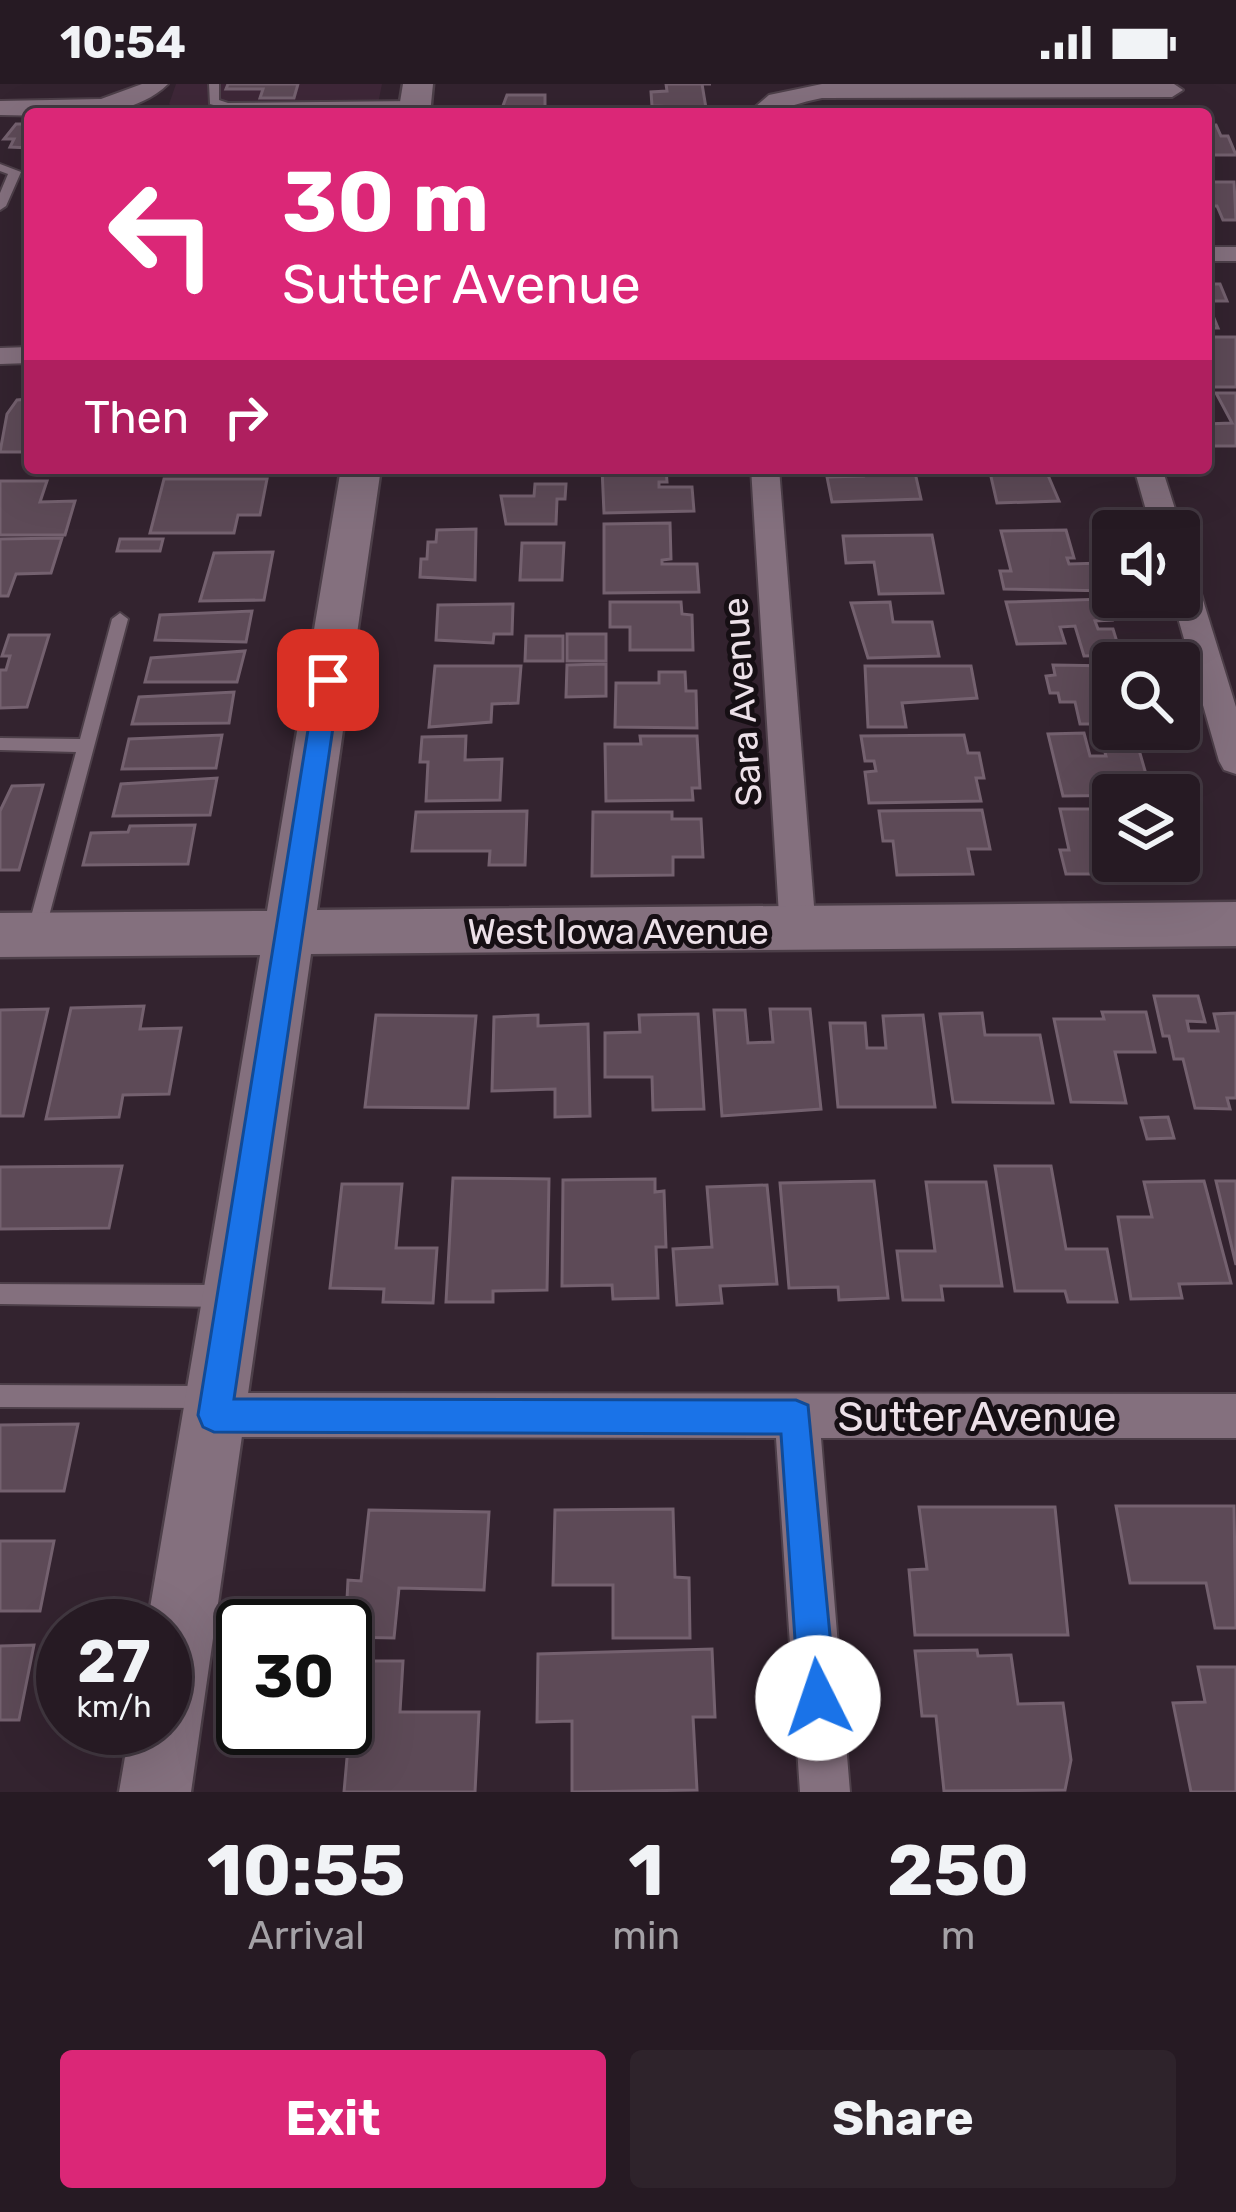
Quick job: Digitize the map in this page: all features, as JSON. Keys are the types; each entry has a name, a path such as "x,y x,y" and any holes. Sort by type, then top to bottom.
{"main road":[{"path":"155,1792 361,474"},
{"name":"West Iowa Avenue","path":"17,935 1236,924"}],"street":[{"path":"766,108 777,100 822,91 1038,97 1172,90"},
{"path":"0,108 104,108 147,91"},
{"name":"Sara Avenue","path":"765,474 798,931"},
{"path":"1150,474 1161,510"},
{"path":"1193,618 1236,761"},
{"name":"Sutter Avenue","path":"216,1406 796,1417 1236,1416"},
{"path":"796,1417 825,1792"}],"lane":[{"path":"214,84 214,102 226,106 416,101"},
{"path":"333,105 337,84"},
{"path":"0,167 15,172 0,206"},
{"path":"17,935 86,746 120,619"},
{"path":"0,744 86,746"},
{"path":"0,1294 232,1296"},
{"path":"0,1396 216,1406"}],"shaded area":[{"path":"176,84 382,84 377,108 174,108 169,104"}],"building":[{"path":"228,84 298,84 294,98 260,98 263,89 226,89"},
{"path":"666,84 702,84 706,108 652,106 651,92 667,91"},
{"path":"507,95 545,95 545,108 502,108"},
{"path":"16,124 24,124 24,148 10,147 14,139 4,139"},
{"path":"1212,125 1221,136 1228,136 1236,155 1212,155"},
{"path":"1212,182 1234,182 1236,220 1223,220 1217,206 1212,206"},
{"path":"1212,284 1220,284 1227,301 1212,301"},
{"path":"1212,337 1236,337 1236,387 1212,387"},
{"path":"1216,393 1236,393 1236,446 1212,446 1212,424 1232,423"},
{"path":"24,399 24,452 0,452 7,414 17,400"},
{"path":"602,474 666,474 667,482 659,482 659,487 692,487 694,511 604,513"},
{"path":"915,474 921,499 832,502 827,477"},
{"path":"990,474 1048,474 1059,501 997,503"},
{"path":"164,479 267,479 260,515 238,515 234,533 150,533"},
{"path":"0,481 47,481 40,502 75,501 65,535 0,535"},
{"path":"535,484 566,484 565,499 557,499 556,524 506,524 501,496 534,496"},
{"path":"670,523 671,559 662,564 697,564 699,592 604,593 604,524"},
{"path":"476,529 475,580 420,577 421,559 427,559 428,542 436,542 437,530"},
{"path":"1066,530 1074,558 1067,558 1069,564 1092,563 1092,591 1004,589 1000,571 1011,571 1001,531"},
{"path":"932,535 943,593 879,594 874,562 846,563 843,536"},
{"path":"62,538 51,573 16,574 8,596 0,596 0,539"},
{"path":"120,539 163,539 160,551 117,551"},
{"path":"522,543 564,543 562,580 520,580"},
{"path":"273,552 264,600 200,601 214,553"},
{"path":"1092,599 1092,618 1112,620 1095,621 1098,629 1113,629 1117,642 1092,642 1092,656 1084,656 1075,626 1060,627 1065,643 1017,644 1006,602"},
{"path":"610,602 681,602 682,614 692,615 693,650 630,650 630,627 610,627"},
{"path":"890,602 893,622 932,622 939,656 868,658 851,603"},
{"path":"513,604 512,634 494,634 493,643 436,640 438,605"},
{"path":"252,611 246,642 155,640 160,615"},
{"path":"567,634 606,634 606,661 567,661"},
{"path":"9,635 49,635 27,707 0,708 0,670 6,670 10,656 2,656"},
{"path":"526,636 563,636 563,661 525,661"},
{"path":"245,651 237,682 145,682 151,658"},
{"path":"606,664 606,696 566,697 567,665"},
{"path":"1053,665 1092,666 1092,724 1080,724 1075,702 1060,702 1058,693 1050,693 1046,676 1055,675"},
{"path":"435,666 521,666 518,703 492,704 491,722 429,727"},
{"path":"865,666 971,666 977,698 902,703 906,727 868,727"},
{"path":"659,672 685,672 686,691 696,691 697,728 615,727 616,683 659,683"},
{"path":"234,692 229,723 132,724 139,697"},
{"path":"1084,733 1090,756 1106,756 1104,750 1139,750 1146,774 1092,774 1092,796 1063,796 1048,734"},
{"path":"222,735 216,768 122,769 129,739"},
{"path":"964,735 968,753 979,753 984,778 976,778 981,801 869,803 865,772 876,771 874,761 865,761 861,736"},
{"path":"466,736 465,760 502,759 500,800 426,801 428,762 420,762 422,737"},
{"path":"640,736 697,736 700,788 692,788 693,800 606,801 605,744 641,744"},
{"path":"217,778 210,815 113,816 121,784"},
{"path":"43,785 19,870 0,870 0,811 12,786"},
{"path":"1060,809 1092,809 1092,874 1066,874 1060,850 1069,850"},
{"path":"982,810 990,849 968,849 973,874 897,875 893,841 883,841 879,811"},
{"path":"527,811 525,865 489,865 490,851 412,851 416,812"},
{"path":"593,812 672,812 672,819 701,819 703,857 673,857 673,875 592,876"},
{"path":"195,825 188,864 83,865 91,833 128,832 130,826"},
{"path":"1154,996 1198,996 1205,1022 1187,1021 1189,1031 1218,1031 1214,1014 1236,1013 1236,1098 1227,1098 1230,1109 1195,1108 1183,1059 1174,1059 1169,1036 1163,1036"},
{"path":"144,1006 140,1029 181,1028 169,1094 123,1095 119,1117 46,1119 71,1008"},
{"path":"48,1009 23,1116 0,1116 0,1010"},
{"path":"770,1009 810,1009 821,1109 722,1116 714,1010 745,1010 748,1043 773,1042"},
{"path":"1102,1012 1146,1012 1155,1052 1115,1052 1126,1103 1071,1102 1054,1019 1104,1019"},
{"path":"982,1013 985,1035 1040,1035 1053,1103 953,1102 940,1014"},
{"path":"698,1014 704,1109 653,1110 652,1077 605,1077 605,1033 640,1032 639,1015"},
{"path":"376,1015 476,1016 468,1108 365,1107"},
{"path":"538,1015 538,1026 588,1024 590,1116 555,1117 555,1089 492,1091 494,1017"},
{"path":"923,1015 935,1107 838,1107 830,1023 865,1023 867,1048 886,1048 883,1016"},
{"path":"1168,1117 1174,1138 1147,1139 1141,1118"},
{"path":"122,1166 109,1228 0,1229 0,1167"},
{"path":"995,1166 1051,1166 1066,1249 1107,1249 1117,1302 1068,1302 1065,1291 1015,1291"},
{"path":"453,1178 549,1179 547,1290 493,1291 493,1302 446,1302"},
{"path":"655,1179 655,1192 664,1191 666,1247 656,1247 658,1298 613,1299 612,1285 562,1286 563,1180"},
{"path":"874,1181 888,1298 839,1300 838,1287 789,1288 780,1183"},
{"path":"1204,1181 1231,1283 1179,1284 1182,1298 1131,1299 1118,1217 1152,1217 1144,1182"},
{"path":"1216,1181 1236,1181 1236,1265"},
{"path":"926,1182 986,1182 1002,1286 941,1286 943,1300 903,1300 897,1251 935,1251"},
{"path":"342,1184 402,1184 396,1248 437,1248 433,1303 383,1302 384,1289 330,1288"},
{"path":"767,1185 777,1284 720,1286 722,1303 677,1305 673,1249 712,1247 707,1187"},
{"path":"78,1424 64,1491 0,1491 0,1425"},
{"path":"1116,1506 1234,1506 1236,1628 1215,1628 1206,1583 1130,1583"},
{"path":"919,1507 1055,1507 1068,1635 915,1635 909,1570 927,1569"},
{"path":"673,1509 675,1577 689,1578 690,1638 613,1638 613,1585 553,1585 555,1510"},
{"path":"369,1510 489,1512 484,1590 399,1588 394,1638 372,1638 372,1599 347,1599 348,1580 361,1581"},
{"path":"0,1541 54,1541 36,1611 0,1611"},
{"path":"34,1645 19,1720 0,1720 0,1646"},
{"path":"712,1649 715,1717 693,1717 697,1790 572,1792 572,1721 537,1722 538,1654"},
{"path":"977,1650 978,1656 1011,1655 1018,1704 1063,1703 1071,1760 1065,1790 944,1791 936,1716 922,1716 915,1651"},
{"path":"372,1661 403,1661 400,1712 479,1712 475,1792 344,1792 347,1755 372,1755"},
{"path":"1198,1667 1236,1667 1236,1792 1191,1792 1173,1703 1205,1702"}],"route":[{"path":"328,680 278,976 214,1415 796,1417 818,1698"}]}
